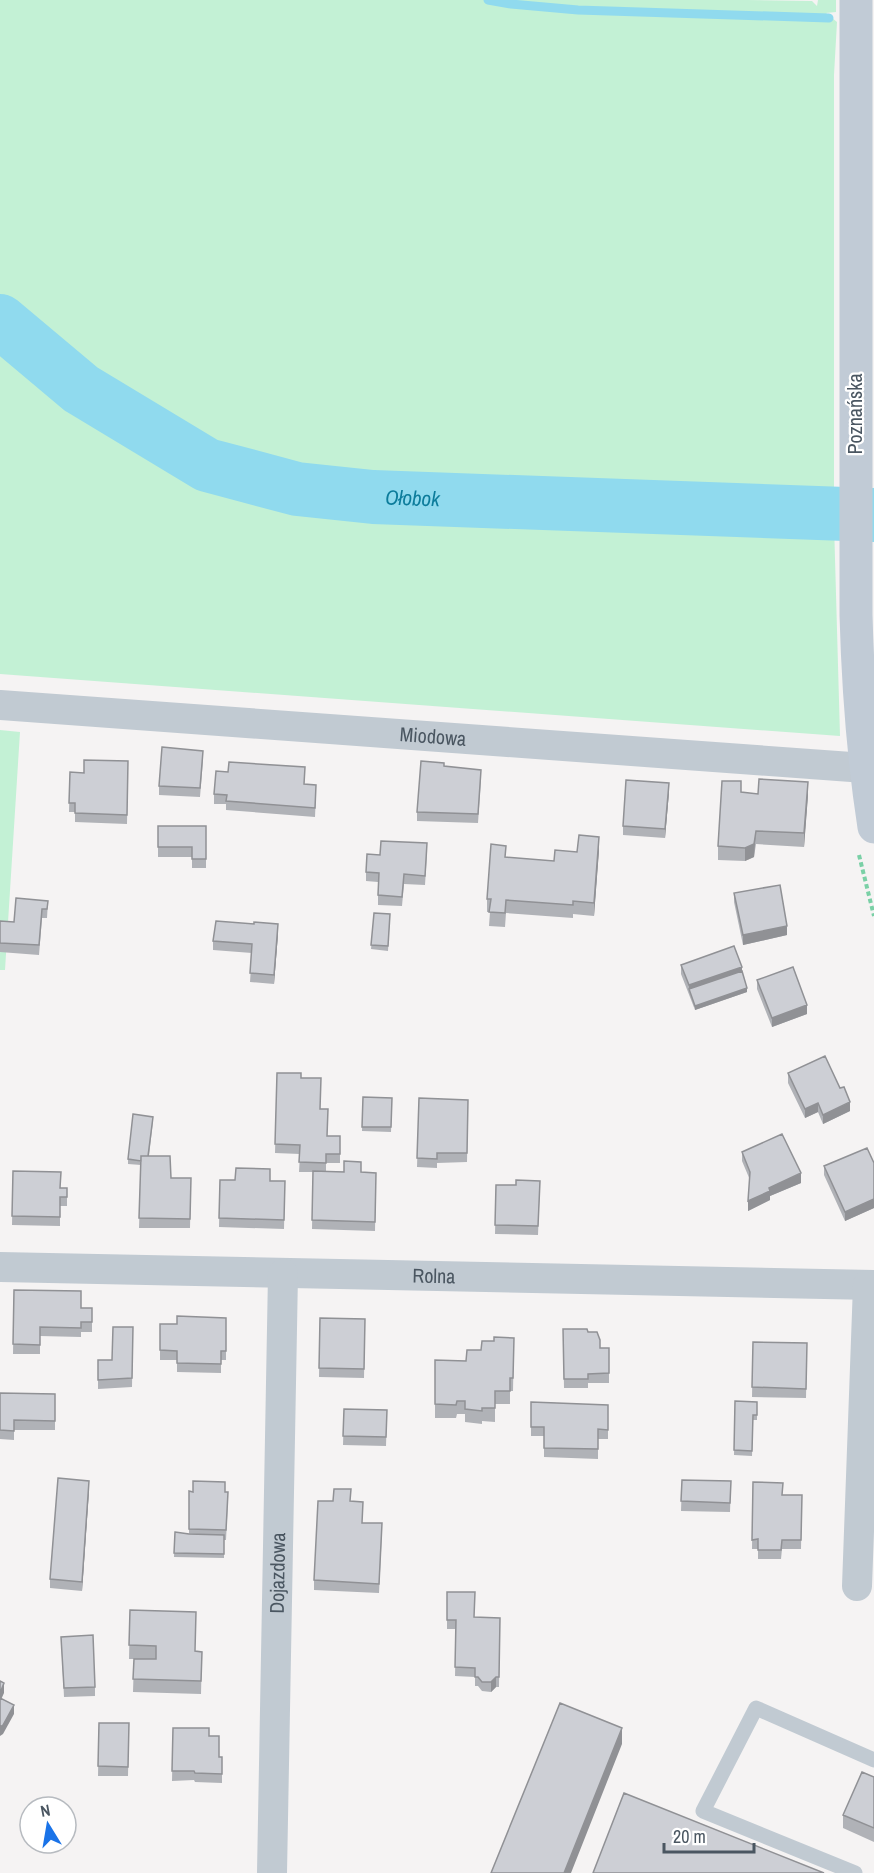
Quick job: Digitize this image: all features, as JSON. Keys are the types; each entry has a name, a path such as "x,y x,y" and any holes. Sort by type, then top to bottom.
{"main road":[{"name":"Poznańska","path":"856,0 865,174 855,452 855,586 867,711 865,768 874,827"}],"street":[{"name":"Miodowa","path":"0,705 865,768"},
{"name":"Rolna","path":"0,1267 871,1285 857,1586"},
{"name":"Dojazdowa","path":"272,1873 283,1274"}],"lane":[{"path":"855,1873 703,1811 756,1708 874,1760"}],"green space":[{"path":"0,0 747,0 812,1 817,6 818,0 836,0 836,12 826,13 837,22 834,75 834,523 840,736 0,674"},
{"path":"0,730 20,732 5,970 0,970"}],"building":[{"path":"162,747 203,751 200,788 159,786"},
{"path":"84,760 128,761 127,815 75,813 75,803 69,803 70,772 84,773"},
{"path":"421,761 481,770 478,814 417,812"},
{"path":"229,762 305,767 304,784 316,785 315,808 226,801 227,795 214,794 216,771 228,772"},
{"path":"759,779 808,782 804,833 756,831 754,844 745,848 718,846 722,781 741,781 741,792 758,794"},
{"path":"626,780 669,783 665,829 623,826"},
{"path":"158,826 206,826 206,859 192,859 192,847 158,847"},
{"path":"579,835 599,837 594,903 573,901 573,905 506,900 505,913 489,912 491,899 487,899 491,844 506,846 505,857 554,861 555,850 577,852"},
{"path":"381,841 427,843 425,876 404,874 402,897 378,895 379,873 366,872 367,854 380,855"},
{"path":"780,885 787,926 743,935 734,893"},
{"path":"16,898 48,901 47,909 42,909 39,945 0,943 0,921 14,922"},
{"path":"374,913 390,914 388,946 371,945"},
{"path":"216,921 278,924 274,975 250,973 252,944 213,941"},
{"path":"734,946 742,967 689,985 681,965"},
{"path":"793,967 807,1005 772,1018 757,980"},
{"path":"742,971 747,988 695,1006 689,989"},
{"path":"825,1056 840,1088 844,1087 850,1102 823,1115 818,1103 805,1109 788,1073"},
{"path":"277,1073 301,1073 301,1078 321,1078 320,1109 328,1109 327,1136 340,1136 340,1154 326,1154 326,1163 299,1162 300,1145 275,1144"},
{"path":"363,1097 392,1098 391,1127 362,1127"},
{"path":"419,1098 468,1100 467,1153 437,1153 437,1159 417,1158"},
{"path":"133,1114 153,1117 148,1156 141,1156 141,1161 128,1159"},
{"path":"782,1134 801,1173 748,1201 750,1172 742,1152"},
{"path":"867,1148 874,1163 874,1199 845,1212 824,1166"},
{"path":"141,1156 170,1156 171,1178 191,1178 190,1219 139,1218"},
{"path":"344,1161 361,1162 361,1172 376,1173 375,1222 312,1220 313,1171 344,1172"},
{"path":"236,1168 270,1169 270,1181 285,1181 284,1220 219,1218 220,1180 235,1180"},
{"path":"13,1171 61,1172 60,1188 67,1188 67,1197 60,1197 60,1217 12,1216"},
{"path":"516,1180 540,1181 538,1226 495,1225 496,1185 516,1185"},
{"path":"14,1290 81,1291 81,1308 92,1308 92,1322 81,1322 81,1328 40,1327 40,1345 13,1344"},
{"path":"177,1316 226,1318 226,1351 221,1351 221,1364 177,1363 177,1351 160,1350 160,1324 177,1324"},
{"path":"320,1318 365,1319 364,1369 319,1368"},
{"path":"113,1327 133,1327 132,1378 98,1380 98,1360 112,1360"},
{"path":"563,1329 587,1329 588,1332 597,1332 600,1348 609,1348 609,1373 588,1374 588,1379 564,1379"},
{"path":"494,1337 514,1338 513,1378 510,1378 510,1391 495,1391 495,1408 482,1408 482,1411 465,1409 465,1401 457,1401 456,1405 435,1404 435,1360 466,1361 467,1350 481,1350 482,1341 494,1341"},
{"path":"753,1342 807,1343 806,1389 752,1387"},
{"path":"0,1393 55,1394 55,1421 14,1420 14,1431 0,1430"},
{"path":"735,1401 757,1402 757,1415 753,1415 752,1451 734,1450"},
{"path":"531,1402 608,1405 608,1430 598,1429 598,1449 544,1448 544,1427 531,1427"},
{"path":"344,1409 387,1410 386,1437 343,1436"},
{"path":"58,1478 89,1481 82,1582 50,1579"},
{"path":"682,1480 731,1481 730,1503 681,1501"},
{"path":"193,1481 225,1482 225,1492 228,1492 226,1530 189,1529 189,1491 193,1492"},
{"path":"753,1482 783,1483 782,1495 802,1495 801,1540 782,1540 781,1550 758,1550 758,1539 752,1540"},
{"path":"334,1489 351,1489 350,1501 363,1502 362,1523 382,1523 379,1584 314,1580 318,1501 333,1501"},
{"path":"175,1532 224,1535 224,1554 174,1553"},
{"path":"447,1592 475,1592 474,1617 500,1618 499,1677 491,1682 482,1682 475,1677 475,1668 455,1667 456,1620 447,1620"},
{"path":"130,1610 196,1612 195,1651 202,1652 201,1681 133,1679 134,1659 156,1659 156,1646 129,1645"},
{"path":"93,1635 95,1687 64,1688 61,1637"},
{"path":"0,1681 4,1683 0,1693"},
{"path":"0,1698 14,1705 0,1727"},
{"path":"560,1703 622,1728 564,1873 491,1873"},
{"path":"99,1723 129,1723 128,1767 98,1766"},
{"path":"173,1728 209,1728 209,1736 219,1736 222,1774 172,1771"},
{"path":"862,1772 874,1777 874,1828 843,1815"},
{"path":"624,1793 824,1873 593,1873"}],"waterway":[{"path":"488,0 578,10 829,18"},
{"name":"Ołobok","path":"0,321 81,389 207,465 297,489 373,497 874,515"}]}
